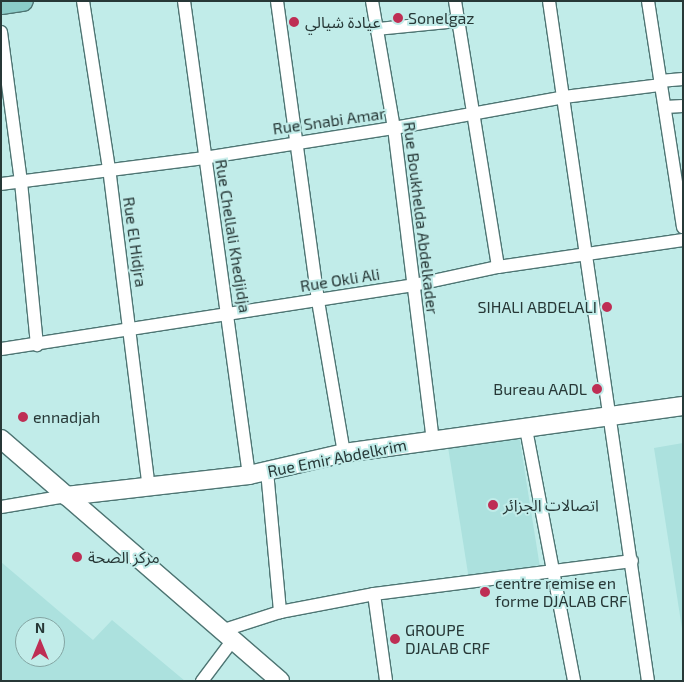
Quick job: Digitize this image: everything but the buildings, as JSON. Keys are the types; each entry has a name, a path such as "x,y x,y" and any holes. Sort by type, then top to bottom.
{"main road":[{"path":"1,4 23,1"}],"street":[{"name":"Rue El Hidjra","path":"83,1 109,168 149,488"},
{"name":"Rue Chellali Khedjidja","path":"184,1 204,158 228,312 250,475"},
{"path":"276,1 318,301 344,453"},
{"name":"Rue Boukhelda Abdelkader","path":"372,1 394,128 433,440"},
{"path":"454,1 471,114 498,267"},
{"path":"549,1 587,254 608,418 632,561 648,681"},
{"path":"648,1 683,227"},
{"path":"377,29 457,21"},
{"path":"1,32 21,182 37,345"},
{"name":"Rue Snabi Amar","path":"1,184 109,168 204,158 295,142 394,128 564,97 683,79"},
{"path":"665,107 683,106"},
{"name":"Rue Okli Ali","path":"1,349 130,330 228,312 318,301 414,285 498,267 683,240"},
{"name":"Rue Emir Abdelkrim","path":"66,496 250,475 344,453 608,418 683,406"},
{"path":"526,429 555,572 574,681"},
{"path":"1,439 280,681"},
{"path":"267,471 280,612"},
{"path":"1,507 66,496"},
{"path":"202,681 226,636 280,612 374,594 632,561"},
{"path":"374,594 386,681"}],"shaded area":[{"name":"اتصالات الجزائر","path":"519,435 540,565 469,577 448,446"},
{"path":"683,443 683,635 654,448"},
{"path":"1,562 93,640 112,620 185,681 1,681"}],"place":[{"name":"Sonelgaz","path":"398,18"},
{"name":"عيادة شيالي","path":"294,22"},
{"name":"SIHALI ABDELALI","path":"607,307"},
{"name":"Bureau AADL","path":"597,389"},
{"name":"ennadjah","path":"23,417"},
{"name":"اتصالات الجزائر","path":"493,505"},
{"name":"مركز الصحة","path":"77,557"},
{"name":"centre remise en forme DJALAB CRF","path":"485,592"},
{"name":"GROUPE DJALAB CRF","path":"395,639"}]}
